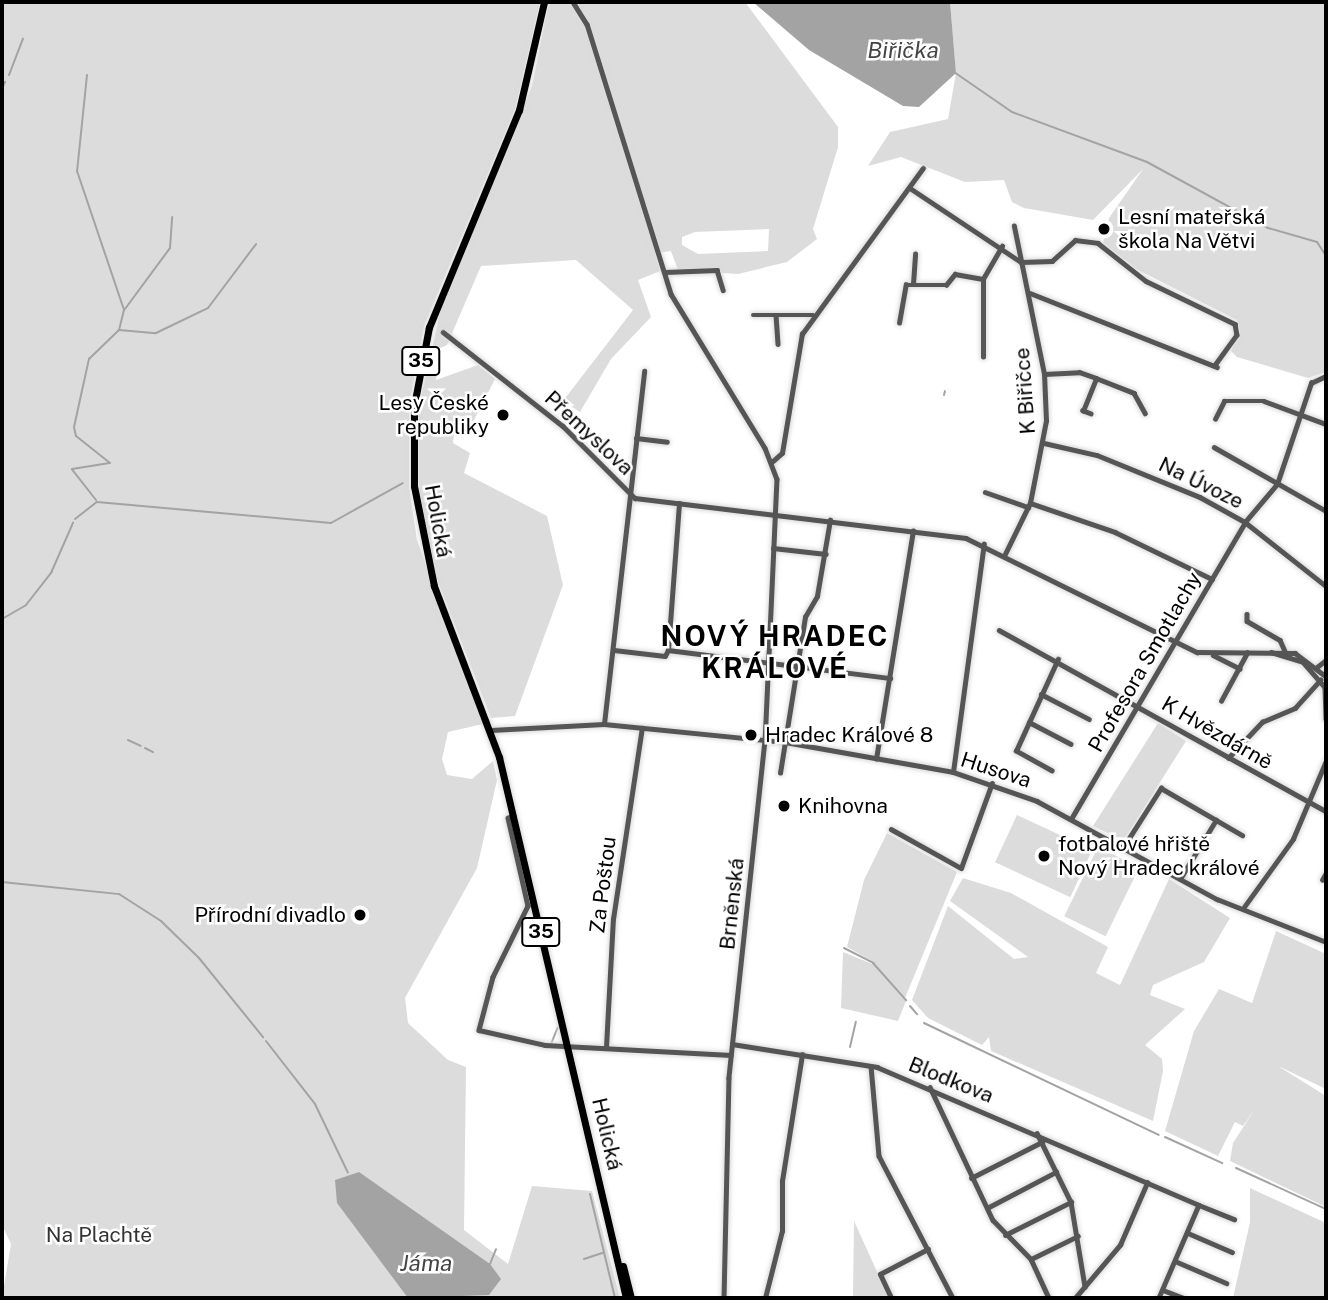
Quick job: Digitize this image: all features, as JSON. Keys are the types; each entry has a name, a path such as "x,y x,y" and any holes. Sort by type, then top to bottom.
{"main road":[{"name":"Holická","path":"544,2 519,110 429,327 412,428 415,499 430,575 491,730 631,1298"},
{"name":"Holická","path":"612,1228 626,1298"}],"street":[{"path":"573,2 587,24 671,294 773,461 782,453 795,350 813,315 923,168"},
{"path":"910,188 1002,246 1021,262 1052,261 1082,238 1106,250 1146,281 1235,324 1237,335 1216,366 1030,293"},
{"name":"K Biřičce","path":"1005,554 1029,505 1044,443 1044,374 1030,293 1014,226"},
{"name":"K Biřičce","path":"983,357 984,279 1002,246"},
{"path":"913,284 915,254"},
{"path":"665,272 717,270 723,290"},
{"path":"899,323 902,289 913,284 946,285 955,274 984,279"},
{"path":"776,314 778,344"},
{"path":"753,315 813,315"},
{"name":"Přemyslova","path":"443,332 563,426 631,494 679,503 913,531 984,544 1177,641 1212,654"},
{"path":"604,724 644,371"},
{"path":"1044,374 1079,372 1096,378 1134,393 1145,413"},
{"path":"1278,484 1311,383 1326,376"},
{"path":"1091,414 1083,411 1096,378"},
{"path":"1215,419 1224,401 1264,401 1326,424"},
{"path":"636,438 667,442"},
{"name":"Na Úvoze","path":"1044,443 1141,471 1245,522 1326,586"},
{"path":"1214,447 1326,510"},
{"name":"Brněnská","path":"724,1298 731,1055 765,740 765,661 775,514 773,461"},
{"name":"Profesora Smotlachy","path":"1071,818 1245,522 1278,484"},
{"path":"985,492 1115,532 1212,579"},
{"path":"614,650 665,656 668,650 679,503"},
{"path":"780,773 807,610 826,554 830,520"},
{"path":"876,759 913,531"},
{"path":"953,772 984,544"},
{"path":"773,548 826,554"},
{"path":"1247,614 1247,621 1280,640 1285,652"},
{"name":"K Hvězdárně","path":"999,630 1058,659 1310,805 1326,811"},
{"path":"668,650 798,664 890,678"},
{"path":"1270,652 1299,660 1320,680 1326,688 1326,719"},
{"path":"1212,654 1285,652 1317,667 1326,677"},
{"path":"1221,701 1247,653"},
{"path":"1212,654 1240,669"},
{"path":"1052,771 1016,751 1058,659"},
{"path":"1317,667 1326,660"},
{"path":"1228,758 1262,722 1296,708 1320,680"},
{"path":"1041,694 1089,719"},
{"path":"1029,722 1071,744"},
{"name":"Husova","path":"491,730 604,724 785,742 953,772 992,783 1071,818 1180,878 1326,942"},
{"name":"Za Poštou","path":"606,1047 613,919 642,728"},
{"path":"1244,907 1310,805 1326,761"},
{"path":"891,829 961,868 992,783"},
{"path":"1124,846 1160,788 1242,835"},
{"path":"514,816 508,818 528,906 493,977 480,1030 569,1047 731,1055"},
{"path":"1180,878 1216,820"},
{"path":"1322,880 1326,873"},
{"name":"Blodkova","path":"732,1044 871,1066 929,1087 1234,1219"},
{"path":"765,1298 782,1231 782,1181 802,1055"},
{"path":"871,1066 879,1156 953,1298"},
{"path":"929,1087 986,1208 1005,1236 1031,1259 1049,1298"},
{"path":"1036,1133 1071,1202 1085,1287"},
{"path":"971,1178 1042,1142"},
{"path":"986,1208 1056,1172"},
{"path":"1075,1298 1120,1245 1147,1183"},
{"path":"1005,1236 1071,1202"},
{"path":"1159,1298 1199,1205"},
{"path":"1188,1233 1232,1252"},
{"path":"1031,1259 1078,1236"},
{"path":"891,1298 880,1274 928,1249"},
{"path":"1175,1261 1226,1283"},
{"path":"1163,1290 1184,1298"},
{"path":"1080,1293 1085,1298"}],"green space":[{"name":"Na Plachtě","path":"2,2 540,2 515,109 424,326 409,405 409,486 417,540 483,724 448,732 442,759 447,775 472,779 493,761 497,780 477,868 405,998 408,1023 448,1060 466,1067 464,1230 508,1264 532,1186 592,1191 620,1298 2,1298 11,1244 2,1225"},
{"path":"549,2 745,2 838,127 838,147 813,229 817,239 787,262 738,274 678,270 671,251 655,253 660,271 638,280 651,317 611,359 580,412 563,401 633,310 576,260 481,266 447,345 440,348 436,380 478,365 495,379 473,422 456,416 453,443 470,453 464,473 547,516 563,585 515,716 491,718 435,574 419,499 419,406 442,304 532,86","holes":["769,229 768,251 698,254 682,245 682,237 695,232"]},
{"path":"950,2 1326,2 1326,372 1308,378 1237,357 1231,351 1240,330 1237,320 1138,270 1103,243 1109,218 1143,169 1093,220 1024,208 1012,202 1004,180 965,182 901,157 868,166 890,132 948,119 956,73"},
{"path":"1158,723 1186,741 1125,838 1116,837 1093,826"},
{"name":"fotbalové hřiště Nový Hradec králové","path":"1017,815 1092,850 1070,897 995,862"},
{"path":"887,833 957,872 905,998 872,961 847,947 864,880"},
{"path":"1098,847 1139,867 1106,936 1064,916"},
{"path":"963,878 1011,893 1108,947 1096,973 1120,985 1169,879 1230,918 1204,962 1153,985 1150,995 1185,1009 1145,1045 1162,1059 1163,1071 1153,1121 991,1051 989,1037 982,1045 928,1018 912,1000 948,906 1014,959 1028,957 950,901"},
{"path":"1276,931 1326,954 1326,1089 1278,1066 1326,1096 1326,1207 1230,1161 1233,1143 1255,1109 1243,1126 1235,1122 1218,1156 1165,1131 1194,1031 1219,989 1252,1003"},
{"path":"843,952 875,965 906,1001 898,1021 841,1008"},
{"path":"1250,1188 1326,1223 1326,1298 1233,1298 1250,1222"},
{"path":"854,1221 889,1298 853,1298"}],"water":[{"name":"Biřička","path":"753,2 950,2 956,73 919,107 903,106 809,50"},
{"name":"Jáma","path":"359,1172 490,1264 501,1279 489,1295 408,1298 337,1203 335,1180"}],"waterway":[{"path":"9,75 23,39"},
{"name":"Biřička","path":"954,72 1012,112 1147,162 1268,228 1317,242 1326,256"},
{"path":"87,75 77,171 124,310 119,330"},
{"path":"2,88 5,82"},
{"path":"125,309 170,248 172,217"},
{"path":"96,500 72,469 110,463 76,436 74,427 89,359 119,330 156,333 208,308 256,244"},
{"path":"944,395 945,391"},
{"path":"97,502 331,523 403,483"},
{"path":"75,519 97,502"},
{"path":"2,619 26,605 51,573 73,523"},
{"path":"128,740 141,746"},
{"path":"145,748 153,752"},
{"path":"2,882 119,894 161,921 199,958 263,1037"},
{"path":"844,948 873,963 906,1000"},
{"path":"910,1006 917,1014"},
{"path":"850,1047 856,1022"},
{"path":"924,1023 1159,1135"},
{"path":"551,1044 558,1027"},
{"path":"266,1041 315,1104 348,1173"},
{"path":"1165,1137 1222,1163"},
{"path":"1236,1168 1326,1209"},
{"path":"590,1194 615,1298"},
{"path":"490,1264 496,1249"},
{"path":"584,1259 603,1253"}],"place":[{"name":"Lesní mateřská škola Na Větvi","path":"1104,229"},
{"name":"Lesy České republiky","path":"503,415"},
{"name":"Hradec Králové 8","path":"751,735"},
{"name":"Knihovna","path":"784,806"},
{"name":"fotbalové hřiště Nový Hradec králové","path":"1044,856"},
{"name":"Přírodní divadlo","path":"360,915"}],"district":[{"name":"NOVÝ HRADEC KRÁLOVÉ","path":"775,652"}]}
